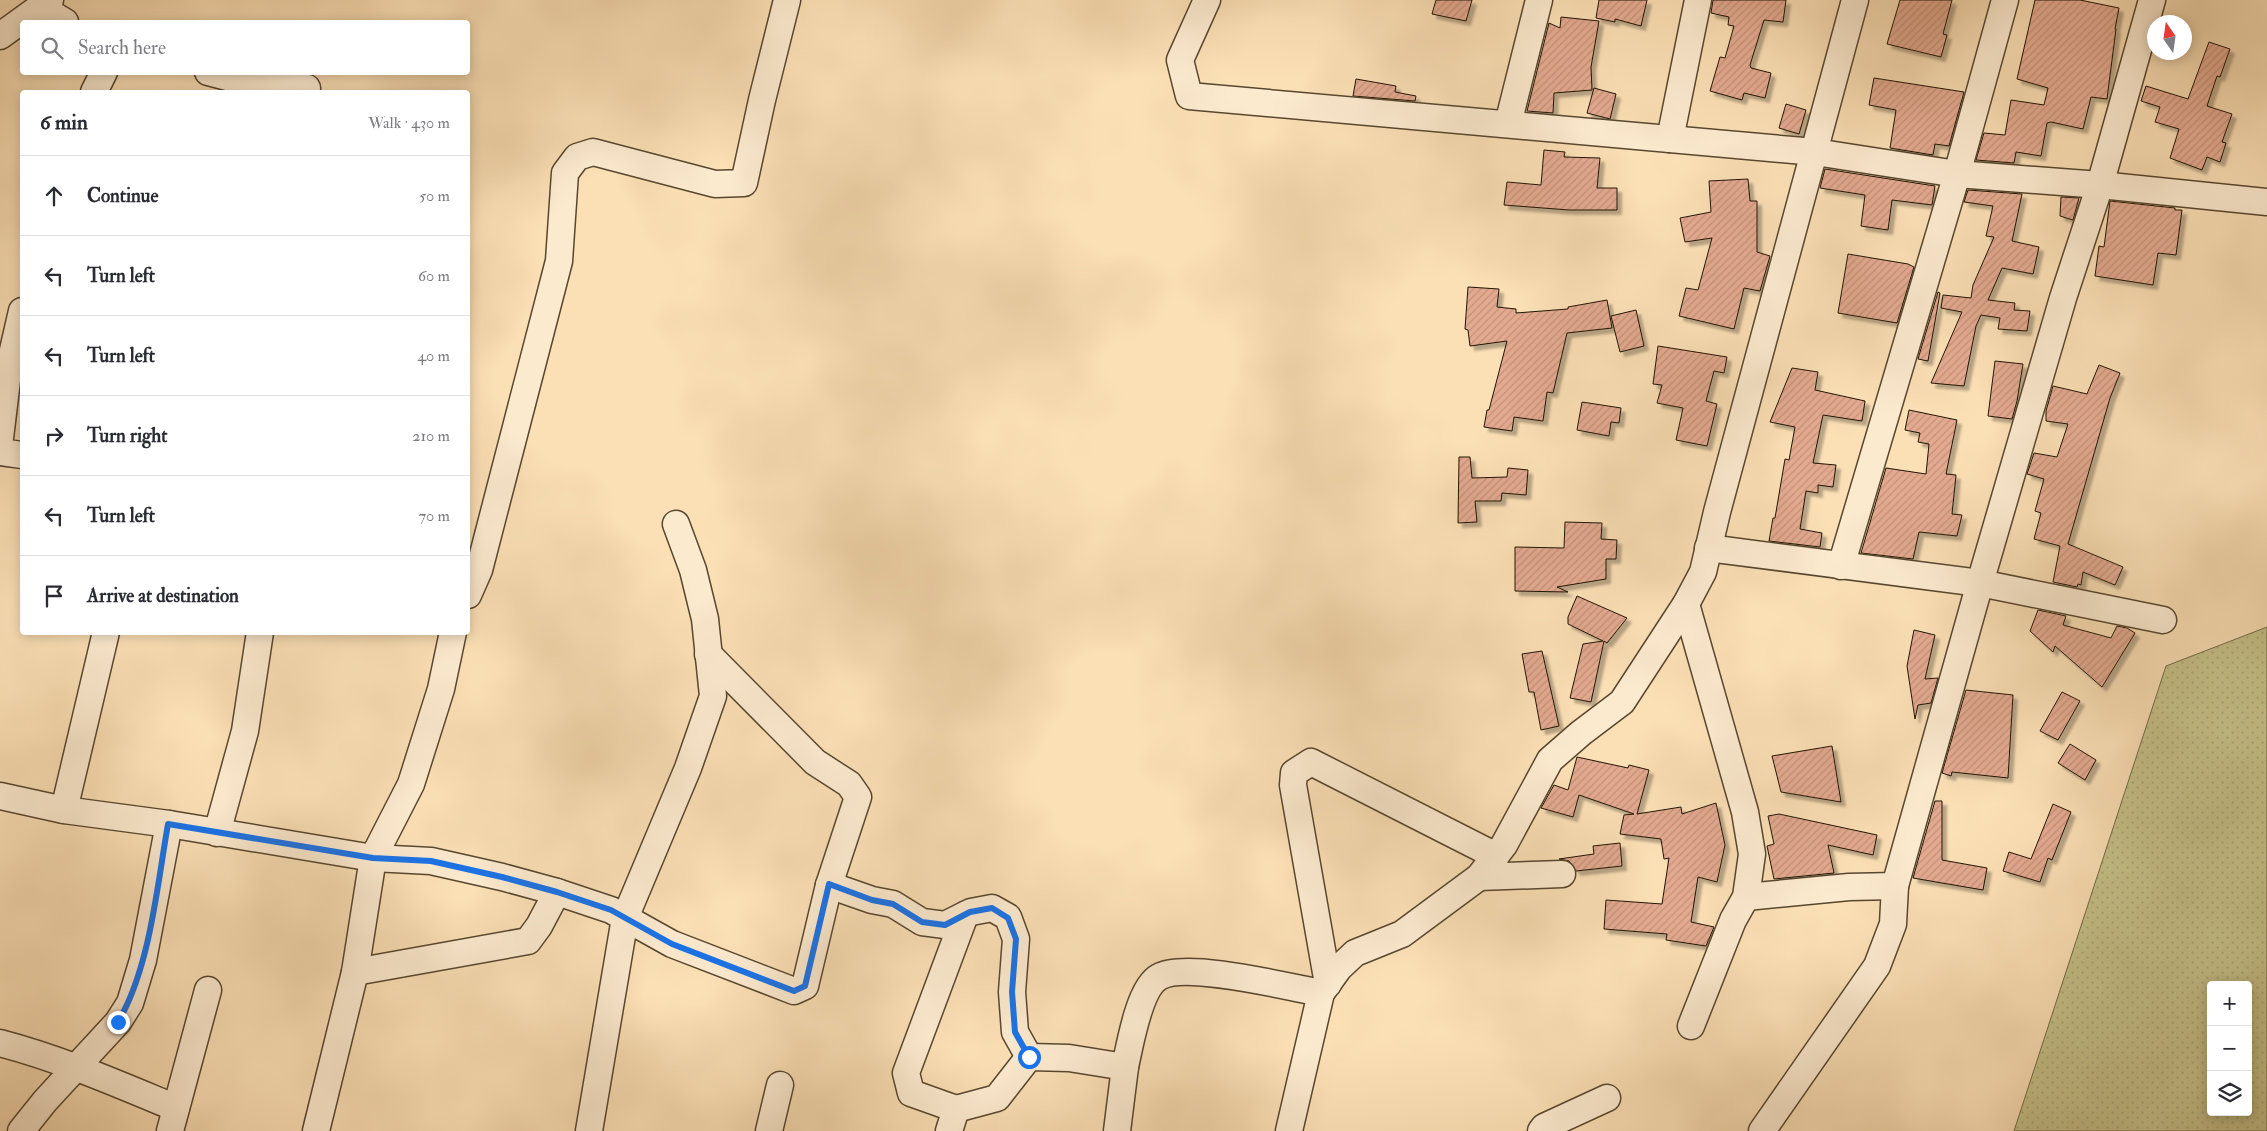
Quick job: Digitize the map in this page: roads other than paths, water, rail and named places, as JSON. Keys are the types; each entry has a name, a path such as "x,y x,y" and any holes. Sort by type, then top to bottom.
{"street":[{"path":"470,590 479,570 559,261 565,173 577,157 593,152 715,184 744,183 787,0"},
{"path":"1207,0 1180,60 1189,96 1815,152 1957,174 2100,185 2267,202"},
{"path":"1508,124 1539,0"},
{"path":"1670,139 1698,0"},
{"path":"1324,988 1339,968 1355,953 1402,934 1478,876 1504,845 1550,760 1622,702 1686,604 1703,572 1855,0"},
{"path":"1841,566 1957,174 2005,0"},
{"path":"1762,1131 1877,966 1893,924 1895,886 1980,583 2061,308 2100,185 2152,0"},
{"path":"22,20 45,4 63,20"},
{"path":"0,36 20,22"},
{"path":"95,90 102,75"},
{"path":"219,81 307,88"},
{"path":"0,438 8,372 20,319"},
{"path":"0,452 20,455"},
{"path":"589,1131 625,918 688,768 713,696 704,619 695,578 676,524"},
{"path":"1708,548 1980,583 2163,620"},
{"path":"1686,604 1745,812 1752,854 1746,897 1733,920 1691,1026"},
{"path":"64,810 105,635"},
{"path":"217,833 245,732 260,635"},
{"path":"316,1131 354,972 373,858 411,784 441,689 452,635"},
{"path":"0,796 64,810 168,824 373,858 431,861 557,892 611,910 672,944 794,991 805,986 829,884 858,797 849,784 815,762 708,654"},
{"path":"1289,1131 1324,988 1293,785 1294,773 1311,762 1496,856"},
{"path":"21,1131 118,1022 130,1003 143,960 168,824"},
{"path":"1478,876 1562,874"},
{"path":"829,884 872,900 893,904 922,922 945,925 965,915 992,908 1008,918 1016,939 1012,992 1015,1032 1029,1057"},
{"path":"1746,897 1850,887 1895,886"},
{"path":"354,972 528,942 557,892"},
{"path":"965,915 906,1072 911,1092 952,1120 997,1098 1029,1057"},
{"path":"1117,1131 1125,1068 1141,1001 1158,977 1183,970 1324,988"},
{"path":"0,1043 77,1067 173,1120 208,990"},
{"path":"1029,1057 1069,1058 1125,1068"},
{"path":"769,1131 780,1085"},
{"path":"1541,1131 1544,1127 1607,1098"}]}
